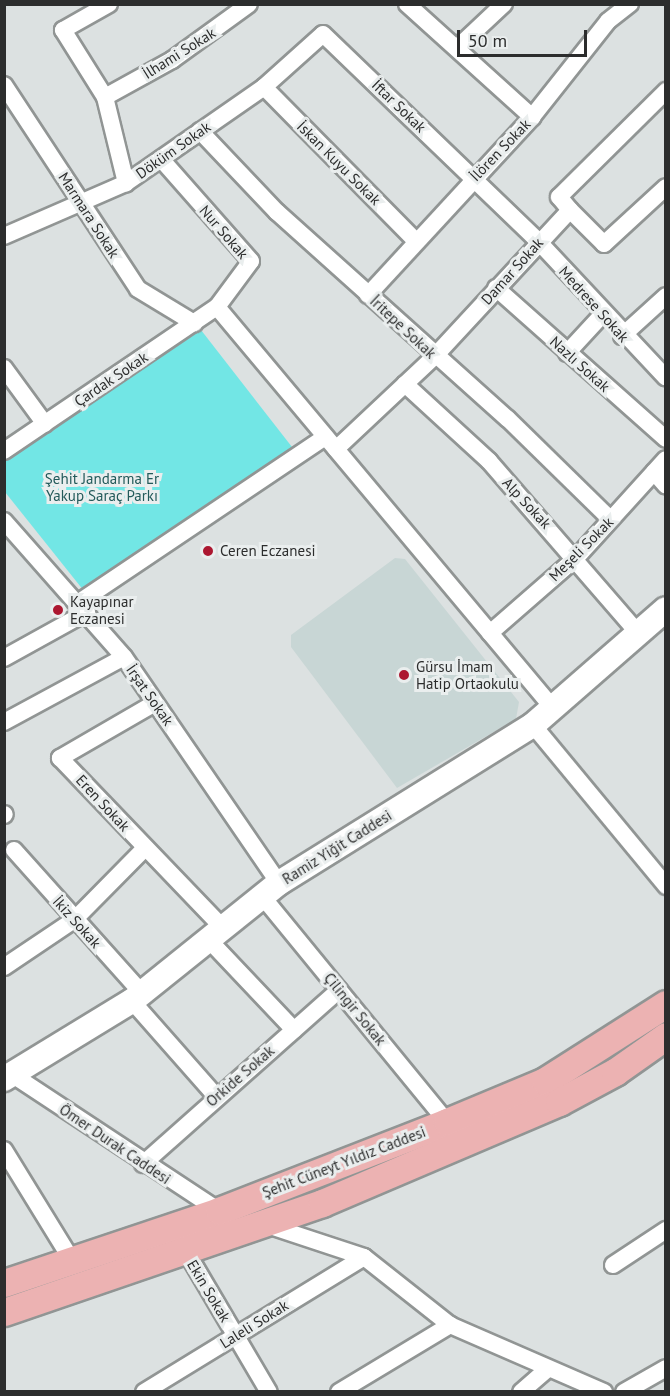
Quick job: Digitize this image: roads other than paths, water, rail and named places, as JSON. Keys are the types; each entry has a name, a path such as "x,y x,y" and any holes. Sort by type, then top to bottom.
{"main road":[{"name":"Ramiz Yiğit Caddesi","path":"9,1077 137,997 270,889 533,725 666,609"},
{"name":"Şehit Cüneyt Yıldız Caddesi","path":"4,1282 219,1210 447,1122 545,1081 666,1004"},
{"path":"4,1312 187,1253 264,1224 559,1102 615,1072 666,1036"}],"street":[{"path":"109,4 63,30 105,97 126,183"},
{"name":"İlhami Sokak","path":"105,97 172,60 249,4"},
{"path":"407,4 458,47 532,117"},
{"path":"458,47 504,4"},
{"name":"İlören Sokak","path":"368,295 474,177 532,117 608,21 630,4"},
{"name":"Döküm Sokak","path":"4,236 80,205 126,183 264,87 323,34"},
{"name":"İftar Sokak","path":"323,34 474,177"},
{"name":"Marmara Sokak","path":"4,85 80,205 138,289 194,323"},
{"name":"İskan Kuyu Sokak","path":"264,87 416,240"},
{"path":"666,91 559,197 604,244 666,187"},
{"name":"İritepe Sokak","path":"200,131 277,212 434,357 508,418 610,519"},
{"name":"Nur Sokak","path":"161,159 251,261 217,308"},
{"name":"Medrese Sokak","path":"474,177 538,241 622,336 666,378"},
{"name":"Damar Sokak","path":"4,658 330,443 405,384 434,357 538,241 570,210"},
{"name":"Nazlı Sokak","path":"496,288 666,439"},
{"path":"622,336 666,296"},
{"path":"217,308 552,707"},
{"name":"Çardak Sokak","path":"4,451 217,308"},
{"path":"567,353 603,314"},
{"path":"4,368 45,424"},
{"name":"Alp Sokak","path":"405,384 489,461 577,557 638,633"},
{"name":"Meşeli Sokak","path":"490,633 577,557 666,459"},
{"path":"654,472 666,486"},
{"name":"İrşat Sokak","path":"4,521 11,546 83,608 124,657 270,889"},
{"path":"4,722 124,657"},
{"name":"Eren Sokak","path":"155,703 60,758 145,848 294,1030"},
{"path":"533,725 666,886"},
{"path":"4,967 74,920 145,848"},
{"name":"İkiz Sokak","path":"14,850 216,1095"},
{"name":"Çilingir Sokak","path":"270,889 339,990 447,1122"},
{"name":"Orkide Sokak","path":"143,1164 216,1095 339,990"},
{"name":"Ömer Durak Caddesi","path":"9,1077 143,1164 219,1210"},
{"path":"4,1150 71,1259"},
{"path":"264,1224 364,1257 450,1325 546,1370 604,1392"},
{"path":"613,1265 666,1230"},
{"name":"Ekin Sokak","path":"187,1253 269,1392"},
{"name":"Laleli Sokak","path":"144,1392 364,1257"},
{"path":"339,1392 450,1325"},
{"path":"624,1392 666,1368"},
{"path":"521,1392 546,1370"}],"place":[{"name":"Ceren Eczanesi","path":"208,551"},
{"name":"Kayapınar Eczanesi","path":"58,610"},
{"name":"Gürsu İmam Hatip Ortaokulu","path":"404,675"}],"park label":[{"name":"Şehit Jandarma Er Yakup Saraç Parkı","path":"102,486"}]}
